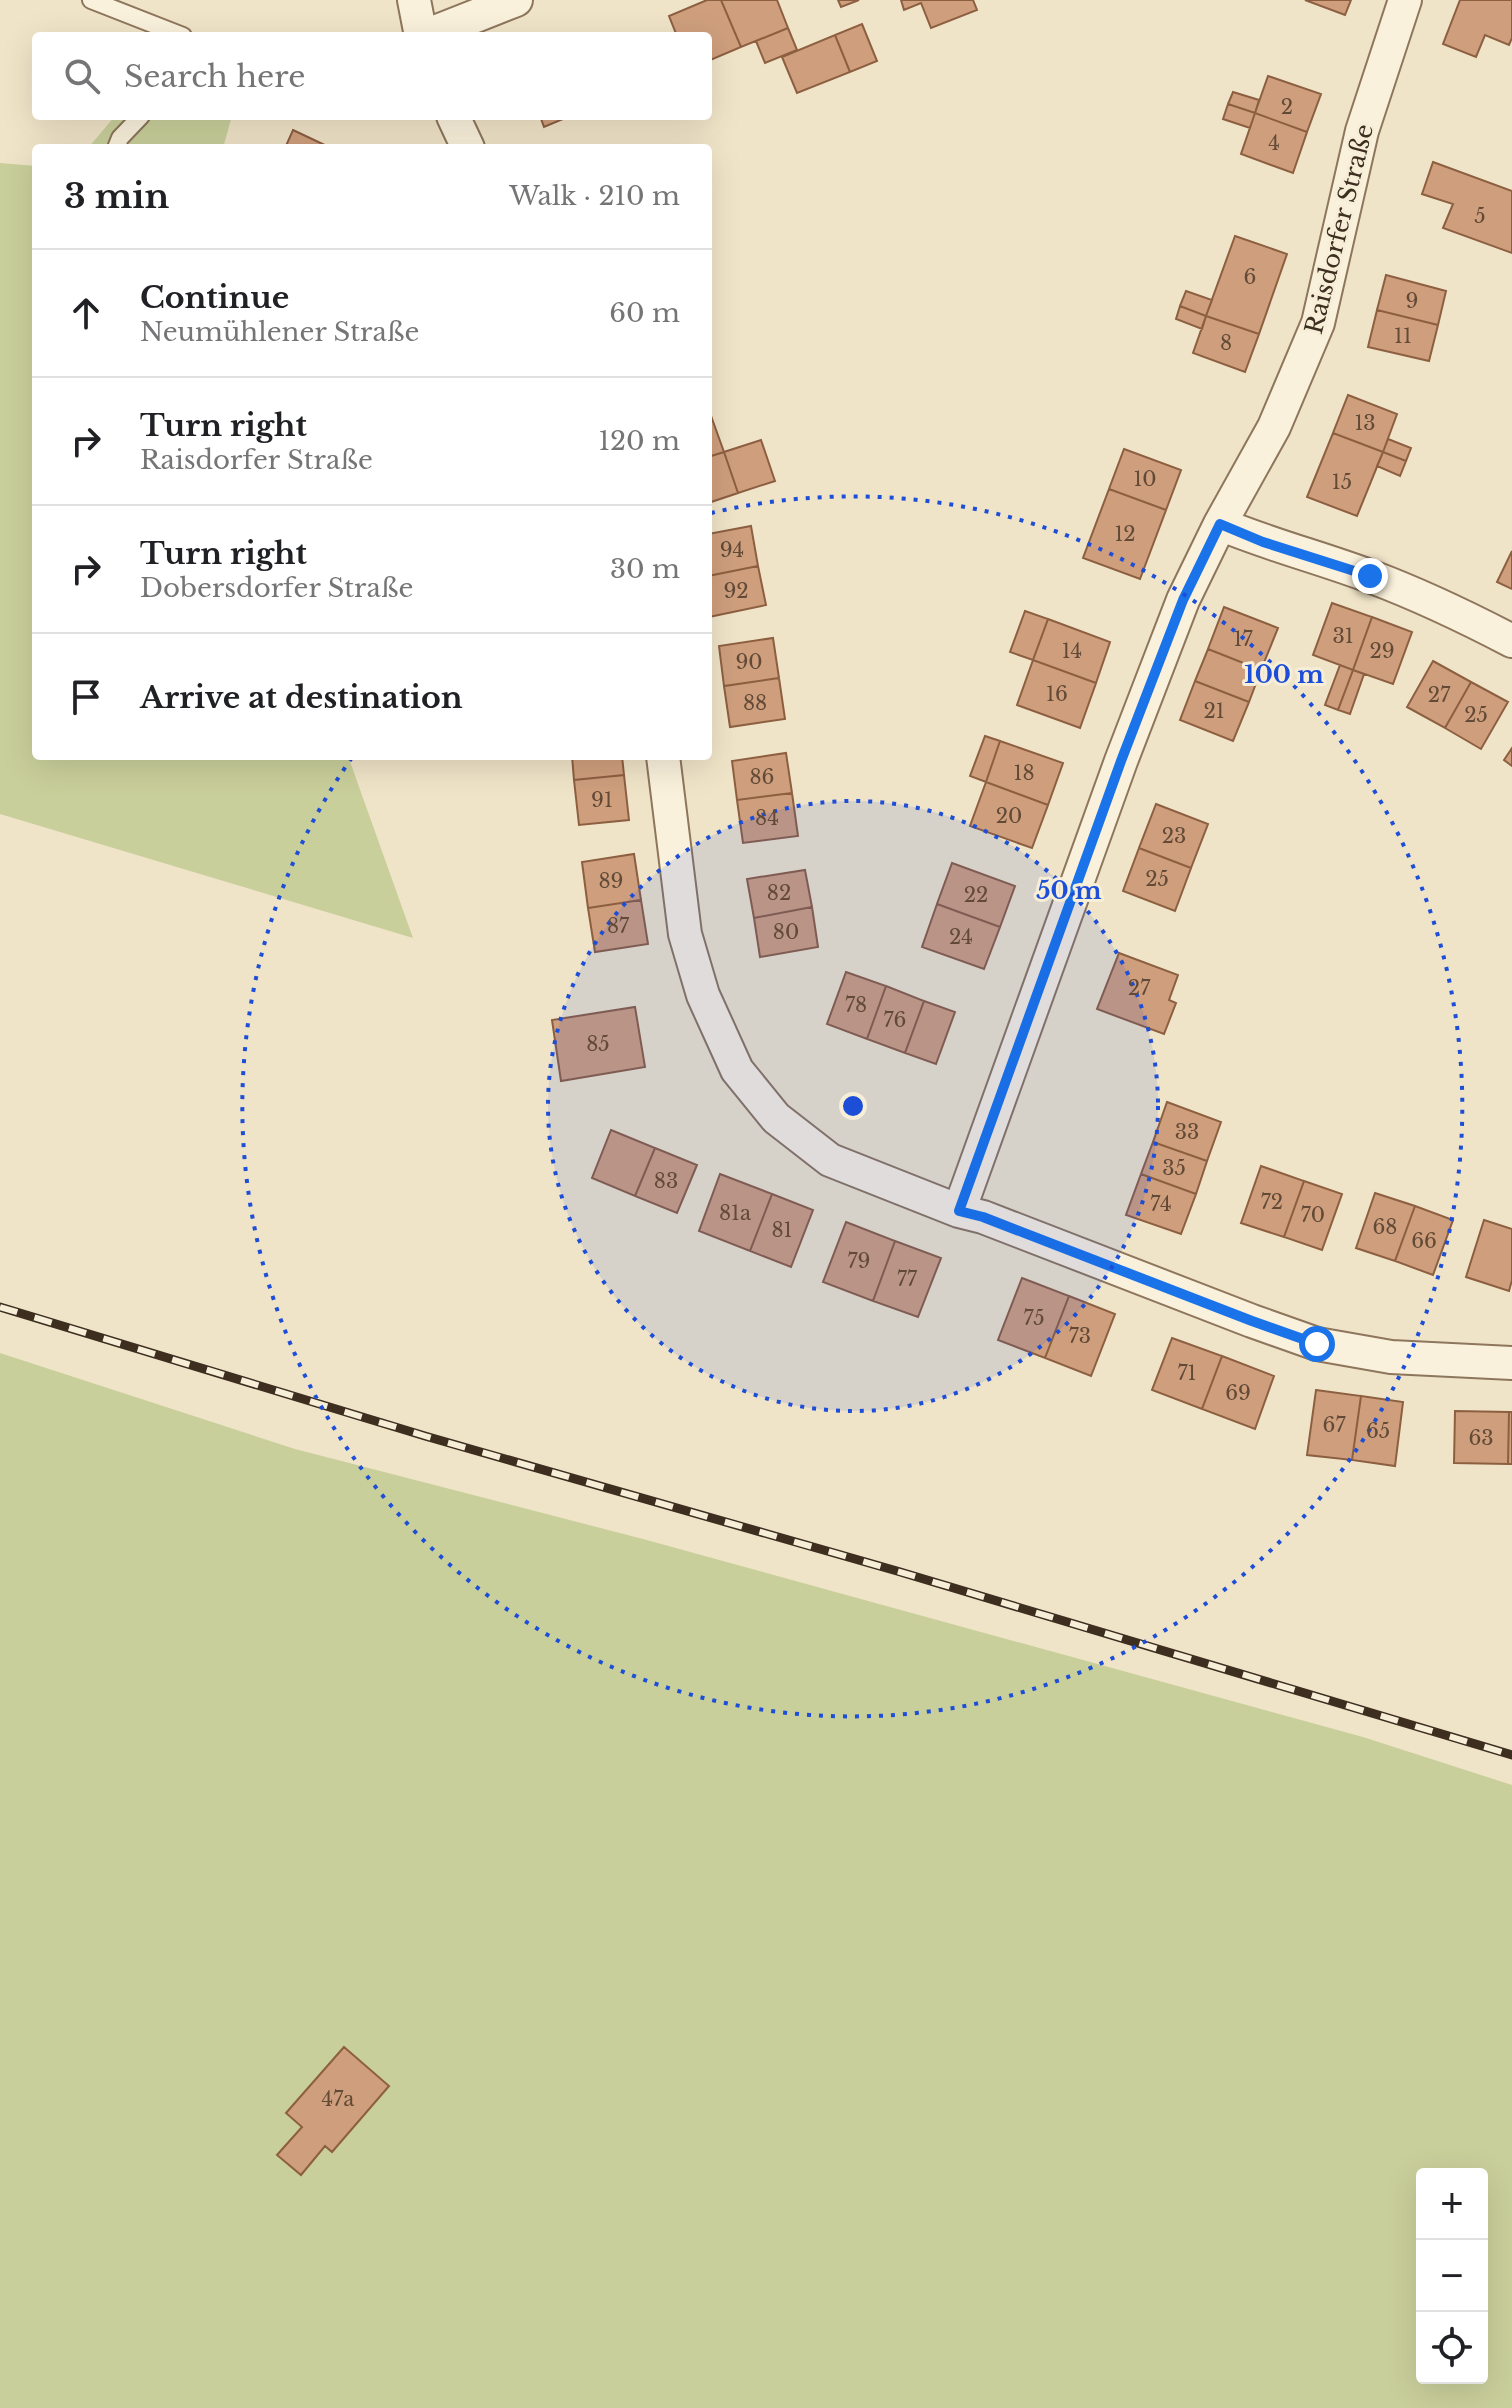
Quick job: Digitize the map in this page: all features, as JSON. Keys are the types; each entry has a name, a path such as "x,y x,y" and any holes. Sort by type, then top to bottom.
{"street":[{"path":"414,0 422,32"},
{"path":"433,32 516,0"},
{"name":"Raisdorfer Straße","path":"959,1211 1183,600 1220,524 1274,427 1318,323 1362,131 1405,0"},
{"path":"455,120 466,144"},
{"path":"1220,524 1263,542 1370,576 1461,614 1512,641"},
{"path":"663,760 685,934 703,995 737,1070 776,1118 830,1160 1317,1344 1391,1357 1512,1363"}],"lane":[{"path":"91,0 173,32"},
{"path":"118,144 137,120"}],"green space":[{"path":"112,120 231,120 224,144 91,144"},
{"path":"0,163 32,166 32,760 349,760 413,938 0,814"},
{"path":"0,1353 295,1449 643,1539 1363,1737 1512,1785 1512,2408 0,2408"}],"building":[{"path":"707,0 721,0 741,47 712,59 712,32 675,32 669,16"},
{"path":"721,0 777,0 788,28 741,47"},
{"path":"838,0 859,0 841,7"},
{"path":"901,0 973,0 977,10 931,28 921,3 904,10"},
{"path":"1305,0 1351,0 1345,15"},
{"path":"1460,0 1512,0 1512,38 1509,45 1485,35 1476,57 1443,44"},
{"path":"862,24 877,61 850,72 835,35"},
{"path":"788,28 797,50 765,63 756,41"},
{"path":"835,35 850,72 797,93 782,57"},
{"path":"1268,76 1321,94 1307,132 1255,113"},
{"path":"1233,92 1259,100 1255,113 1228,104"},
{"path":"1228,104 1255,113 1250,128 1223,119"},
{"path":"1255,113 1307,132 1293,173 1241,154"},
{"path":"541,120 561,120 544,127"},
{"path":"293,130 323,144 287,144"},
{"path":"1433,162 1512,191 1512,253 1443,228 1453,204 1422,194"},
{"path":"1235,236 1287,254 1259,334 1206,316"},
{"path":"1386,275 1446,291 1438,325 1377,310"},
{"path":"1186,291 1212,300 1206,316 1180,306"},
{"path":"1180,306 1206,316 1202,329 1176,319"},
{"path":"1377,310 1438,325 1429,361 1368,347"},
{"path":"1206,316 1259,334 1245,372 1193,353"},
{"path":"1348,395 1397,414 1383,452 1333,433"},
{"path":"712,419 724,452 712,456"},
{"path":"1333,433 1383,452 1357,516 1307,497"},
{"path":"1388,439 1411,448 1406,461 1383,452"},
{"path":"761,440 775,481 738,493 724,452"},
{"path":"1124,449 1181,470 1166,510 1109,489"},
{"path":"724,452 738,493 712,502 712,456"},
{"path":"1383,452 1406,461 1400,476 1377,466"},
{"path":"1109,489 1166,510 1140,579 1083,558"},
{"path":"751,526 758,566 712,575 712,533"},
{"path":"1512,551 1512,589 1497,582"},
{"path":"758,566 766,605 712,616 712,575"},
{"path":"1332,603 1372,617 1353,670 1313,655"},
{"path":"1224,607 1278,628 1261,670 1208,649"},
{"path":"1025,611 1048,619 1033,660 1010,652"},
{"path":"1372,617 1412,632 1393,684 1353,670"},
{"path":"1048,619 1110,642 1096,683 1033,660"},
{"path":"773,638 779,678 724,686 719,646"},
{"path":"1208,649 1261,670 1249,702 1195,681"},
{"path":"1033,660 1096,683 1080,728 1017,705"},
{"path":"1433,661 1471,682 1445,728 1407,707"},
{"path":"1340,665 1353,670 1338,710 1325,705"},
{"path":"1353,670 1364,674 1350,714 1338,710"},
{"path":"779,678 785,719 730,727 724,686"},
{"path":"1195,681 1249,702 1233,741 1180,720"},
{"path":"1471,682 1508,702 1481,749 1445,728"},
{"path":"985,736 1000,741 986,782 970,776"},
{"path":"1000,741 1063,763 1048,805 986,782"},
{"path":"1512,748 1512,766 1504,760"},
{"path":"786,753 792,793 737,800 732,761"},
{"path":"572,760 622,760 624,775 574,780"},
{"path":"624,775 629,820 579,825 574,780"},
{"path":"986,782 1048,805 1032,848 970,826"},
{"path":"792,793 798,836 743,843 737,800"},
{"path":"1156,804 1208,824 1191,868 1139,848"},
{"path":"1139,848 1191,868 1175,911 1123,891"},
{"path":"634,854 641,900 588,908 582,862"},
{"path":"952,863 1015,886 1000,927 937,904"},
{"path":"805,870 812,907 754,918 747,879"},
{"path":"641,900 648,944 595,952 588,908"},
{"path":"937,904 1000,927 984,969 922,947"},
{"path":"812,907 818,947 760,957 754,918"},
{"path":"1119,953 1178,975 1169,1000 1176,1003 1164,1034 1097,1009"},
{"path":"846,972 886,986 867,1039 827,1024"},
{"path":"886,986 924,1001 905,1053 867,1039"},
{"path":"924,1001 955,1012 936,1064 905,1053"},
{"path":"635,1007 645,1067 561,1081 552,1020"},
{"path":"1167,1102 1221,1122 1207,1161 1153,1142"},
{"path":"611,1130 655,1148 635,1196 592,1178"},
{"path":"1153,1142 1207,1161 1196,1194 1141,1174"},
{"path":"655,1148 697,1165 677,1213 635,1196"},
{"path":"1261,1166 1304,1181 1284,1237 1241,1223"},
{"path":"720,1174 772,1194 750,1251 699,1231"},
{"path":"1141,1174 1196,1194 1181,1234 1126,1215"},
{"path":"1304,1181 1342,1194 1322,1250 1284,1237"},
{"path":"1375,1193 1415,1206 1395,1261 1356,1248"},
{"path":"772,1194 813,1210 791,1267 750,1251"},
{"path":"1415,1206 1453,1220 1433,1275 1395,1261"},
{"path":"1484,1220 1512,1229 1512,1280 1509,1291 1466,1277"},
{"path":"846,1222 895,1241 873,1301 823,1282"},
{"path":"895,1241 941,1258 918,1317 873,1301"},
{"path":"1022,1278 1069,1296 1045,1358 998,1340"},
{"path":"1069,1296 1115,1314 1091,1376 1045,1358"},
{"path":"1172,1338 1222,1356 1202,1409 1152,1390"},
{"path":"1222,1356 1274,1376 1255,1429 1202,1409"},
{"path":"1316,1390 1361,1396 1352,1460 1307,1455"},
{"path":"1361,1396 1403,1402 1395,1466 1352,1460"},
{"path":"1455,1411 1509,1412 1508,1464 1454,1463"},
{"path":"1509,1412 1512,1412 1512,1464 1508,1464"},
{"path":"344,2047 389,2086 332,2152 325,2146 301,2175 277,2155 302,2127 286,2113"}],"railway":[{"path":"0,1307 425,1436 897,1571 1512,1755"}],"route":[{"path":"1317,1344 983,1217 959,1211 1121,761 1183,600 1220,524 1263,542 1370,576"}]}
